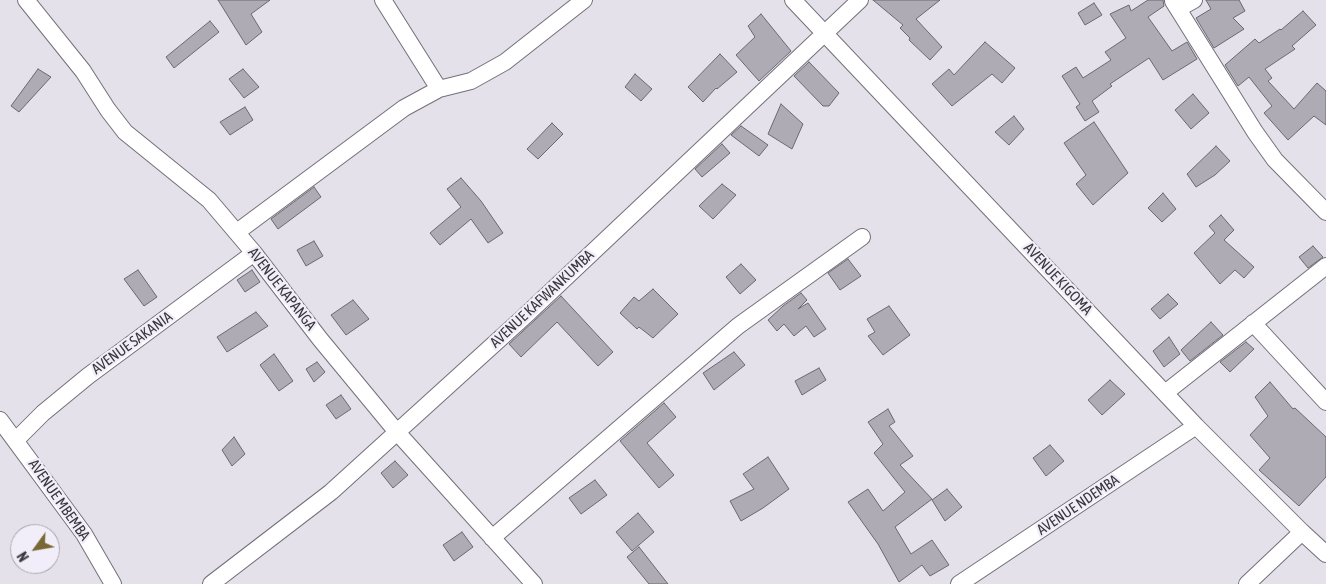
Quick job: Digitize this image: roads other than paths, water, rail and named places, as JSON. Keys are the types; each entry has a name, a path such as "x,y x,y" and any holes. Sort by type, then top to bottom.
{"street":[{"name":"AVENUE KAPANGA","path":"26,0 83,71 108,110 125,132 209,200 237,232 320,339 396,431 534,584"},
{"path":"383,0 439,89"},
{"path":"237,232 404,108 439,89 471,81 506,62 584,0"},
{"name":"AVENUE KIGOMA","path":"793,0 1196,426 1326,554"},
{"name":"AVENUE KAFWANKUMBA","path":"211,584 331,492 396,431 525,316 860,0"},
{"path":"1194,0 1175,5 1270,153 1326,212"},
{"path":"492,538 738,326 862,237"},
{"name":"AVENUE SAKANIA","path":"16,440 43,413 88,376 254,253"},
{"path":"1165,393 1326,266"},
{"path":"1253,324 1326,402"},
{"name":"AVENUE MBEMBA","path":"0,420 84,534 113,584"},
{"name":"AVENUE NDEMBA","path":"959,584 1196,426"},
{"path":"1247,584 1302,532"}]}
